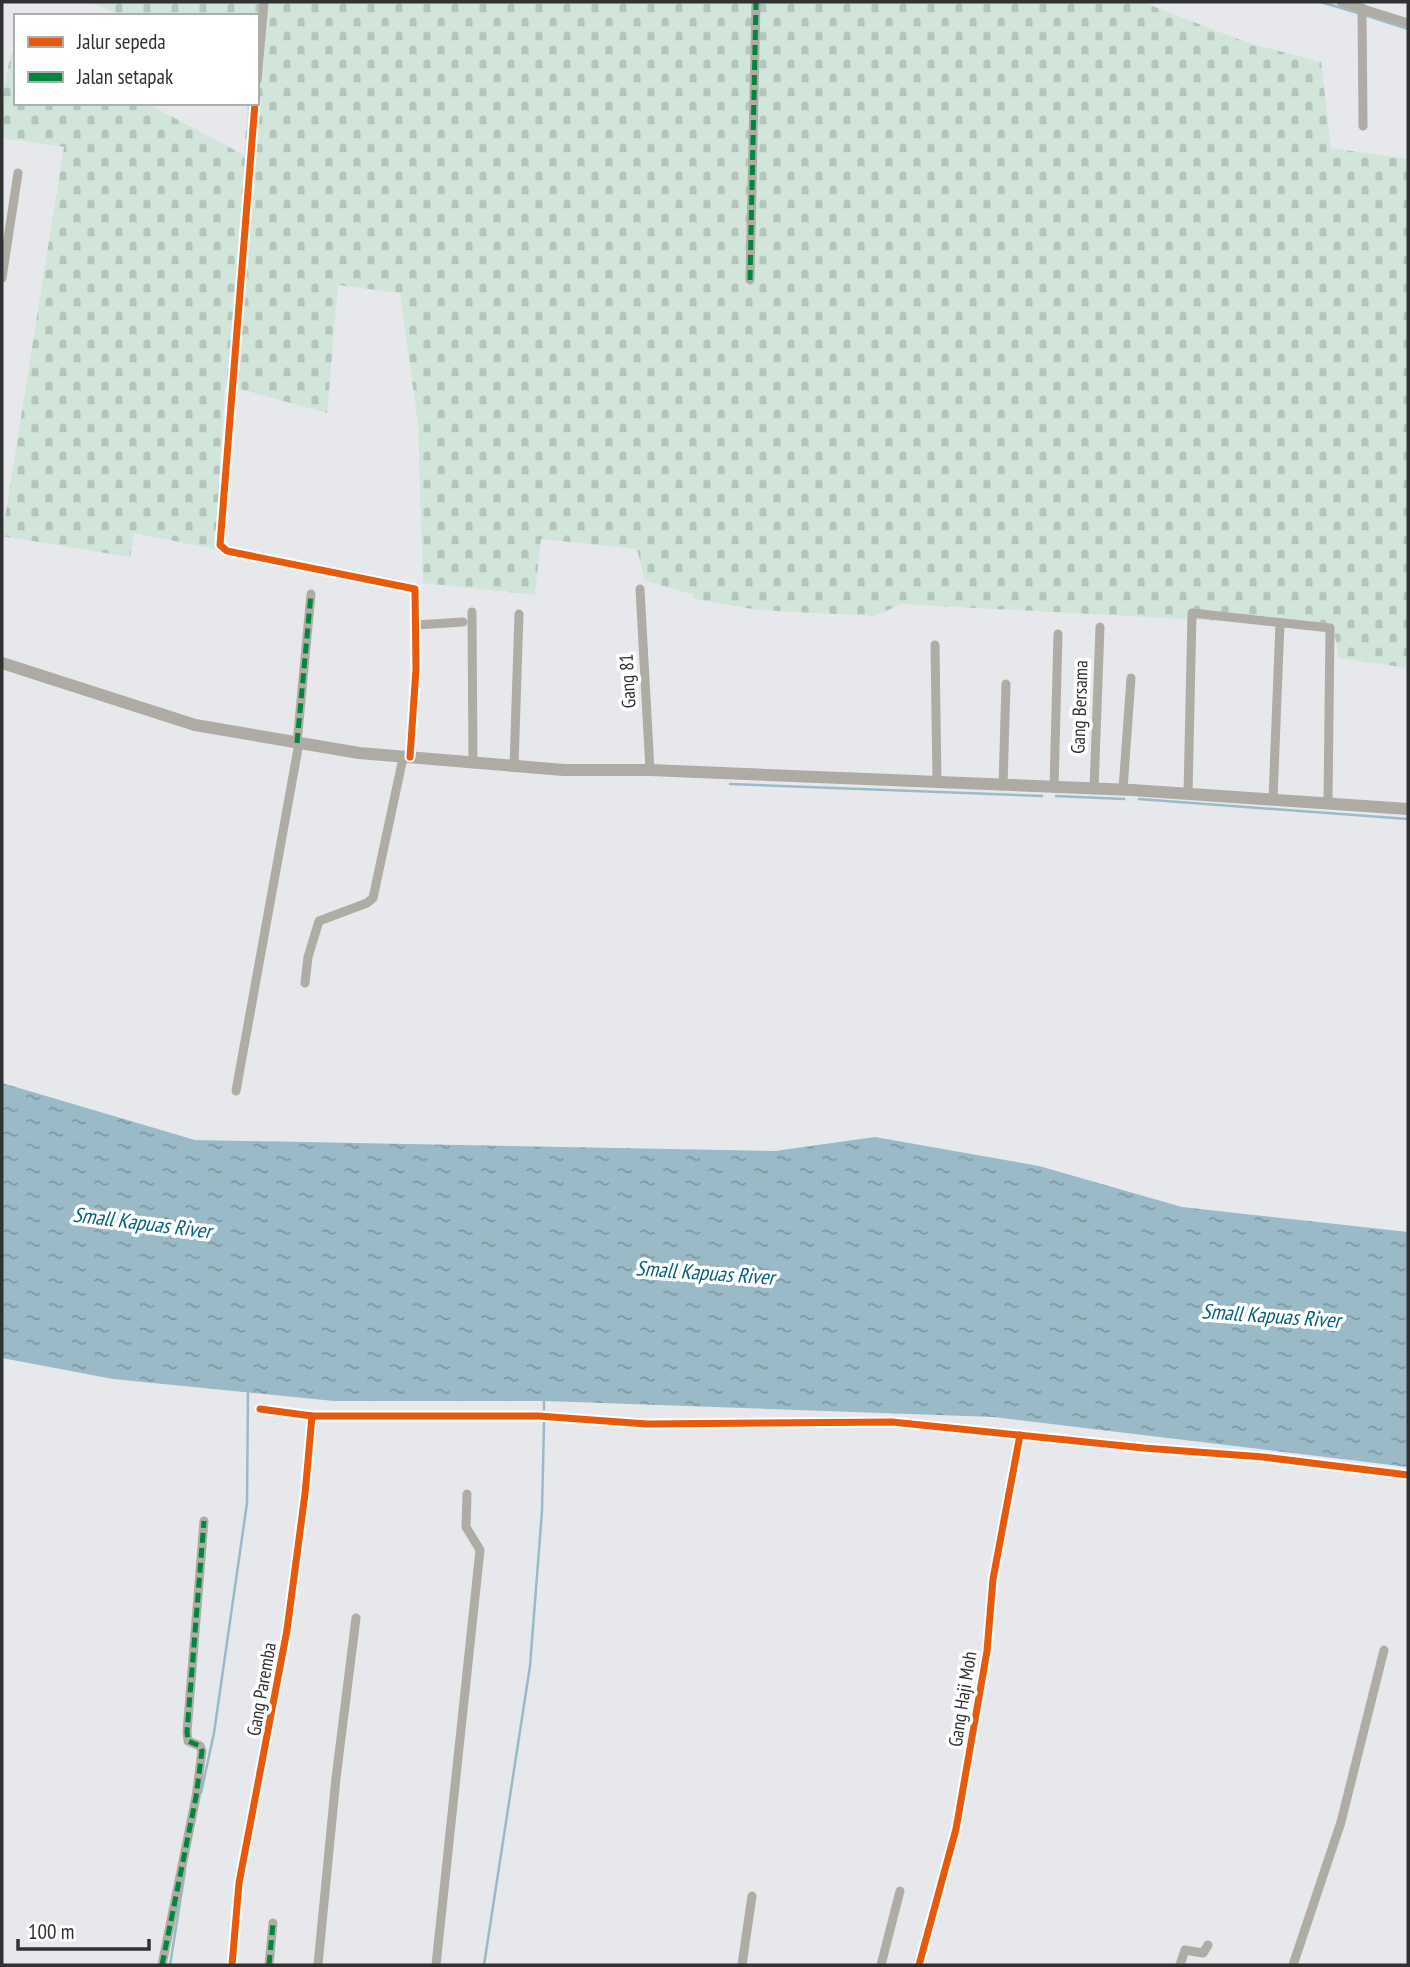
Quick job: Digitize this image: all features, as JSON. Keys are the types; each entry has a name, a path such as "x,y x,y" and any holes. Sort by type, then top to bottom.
{"main road":[{"path":"2,663 168,718 298,743 473,764 1123,789 1408,809"}],"street":[{"path":"259,58 264,2"},
{"path":"750,280 756,2"},
{"path":"1341,2 1408,23"},
{"path":"1362,8 1363,126"},
{"path":"255,105 219,545 227,551 415,589 416,625 407,757 373,898 367,903 319,921 310,947 305,983"},
{"path":"2,278 18,173"},
{"name":"Gang 81","path":"640,589 650,770"},
{"path":"236,1091 298,743 312,594"},
{"path":"472,612 473,764"},
{"path":"1188,794 1192,613 1330,628 1328,802"},
{"path":"514,766 519,614"},
{"path":"416,625 463,622"},
{"path":"1273,798 1280,623"},
{"name":"Gang Bersama","path":"1094,789 1100,627"},
{"path":"1054,788 1058,634"},
{"path":"936,645 937,783"},
{"path":"1123,789 1131,678"},
{"path":"1003,786 1006,684"},
{"path":"260,1409 312,1416 537,1416 647,1424 863,1420 1264,1457 1408,1475"},
{"name":"Gang Paremba","path":"232,1965 239,1883 287,1630 312,1416"},
{"name":"Gang Haji Moh","path":"919,1965 956,1829 987,1651 993,1579 1020,1435"},
{"path":"436,1965 480,1550 466,1527 467,1494"},
{"path":"162,1965 196,1797 202,1751 200,1746 188,1741 187,1732 204,1521"},
{"path":"318,1965 336,1778 356,1618"},
{"path":"1293,1965 1341,1822 1384,1650"},
{"path":"881,1965 900,1891"},
{"path":"742,1965 752,1896"},
{"path":"269,1965 273,1923"},
{"path":"1180,1965 1185,1950 1203,1953 1208,1945"}],"green space":[{"path":"91,2 1142,2 1248,43 1321,62 1331,148 1408,159 1408,668 1339,658 1333,627 902,604 874,616 759,610 694,599 692,594 645,581 637,549 541,539 535,595 423,583 418,423 400,293 338,285 327,413 225,385 215,549 134,533 130,557 2,536 64,147 2,138 2,96 11,54 14,55 14,105 150,105 244,155 248,105 259,105 259,14 118,14"}],"water":[{"name":"Small Kapuas River","path":"2,1083 195,1140 775,1151 875,1137 1039,1166 1182,1207 1408,1232 1408,1467 994,1417 546,1401 334,1401 113,1379 2,1358"}],"waterway":[{"path":"1321,2 1358,13"},
{"path":"1365,15 1408,29"},
{"path":"730,784 1042,796"},
{"path":"1056,796 1124,799"},
{"path":"1139,799 1408,819"},
{"path":"201,1793 214,1733 247,1503 248,1390"},
{"path":"544,1399 544,1409"},
{"path":"484,1965 530,1666 542,1511 544,1423"},
{"path":"170,1965 185,1871"}],"marked path":[{"path":"750,280 756,2"},
{"path":"297,743 311,594"},
{"path":"162,1965 196,1797 202,1751 200,1746 188,1741 187,1732 204,1521"},
{"path":"269,1965 273,1923"}],"cycle path":[{"path":"255,105 220,545 227,551 415,589 416,669 410,757"},
{"path":"260,1409 312,1416 538,1416 647,1424 892,1422 1144,1448 1263,1457 1408,1475"},
{"path":"232,1965 239,1883 287,1630 312,1416"},
{"path":"919,1965 956,1829 987,1651 993,1579 1020,1435"}]}
